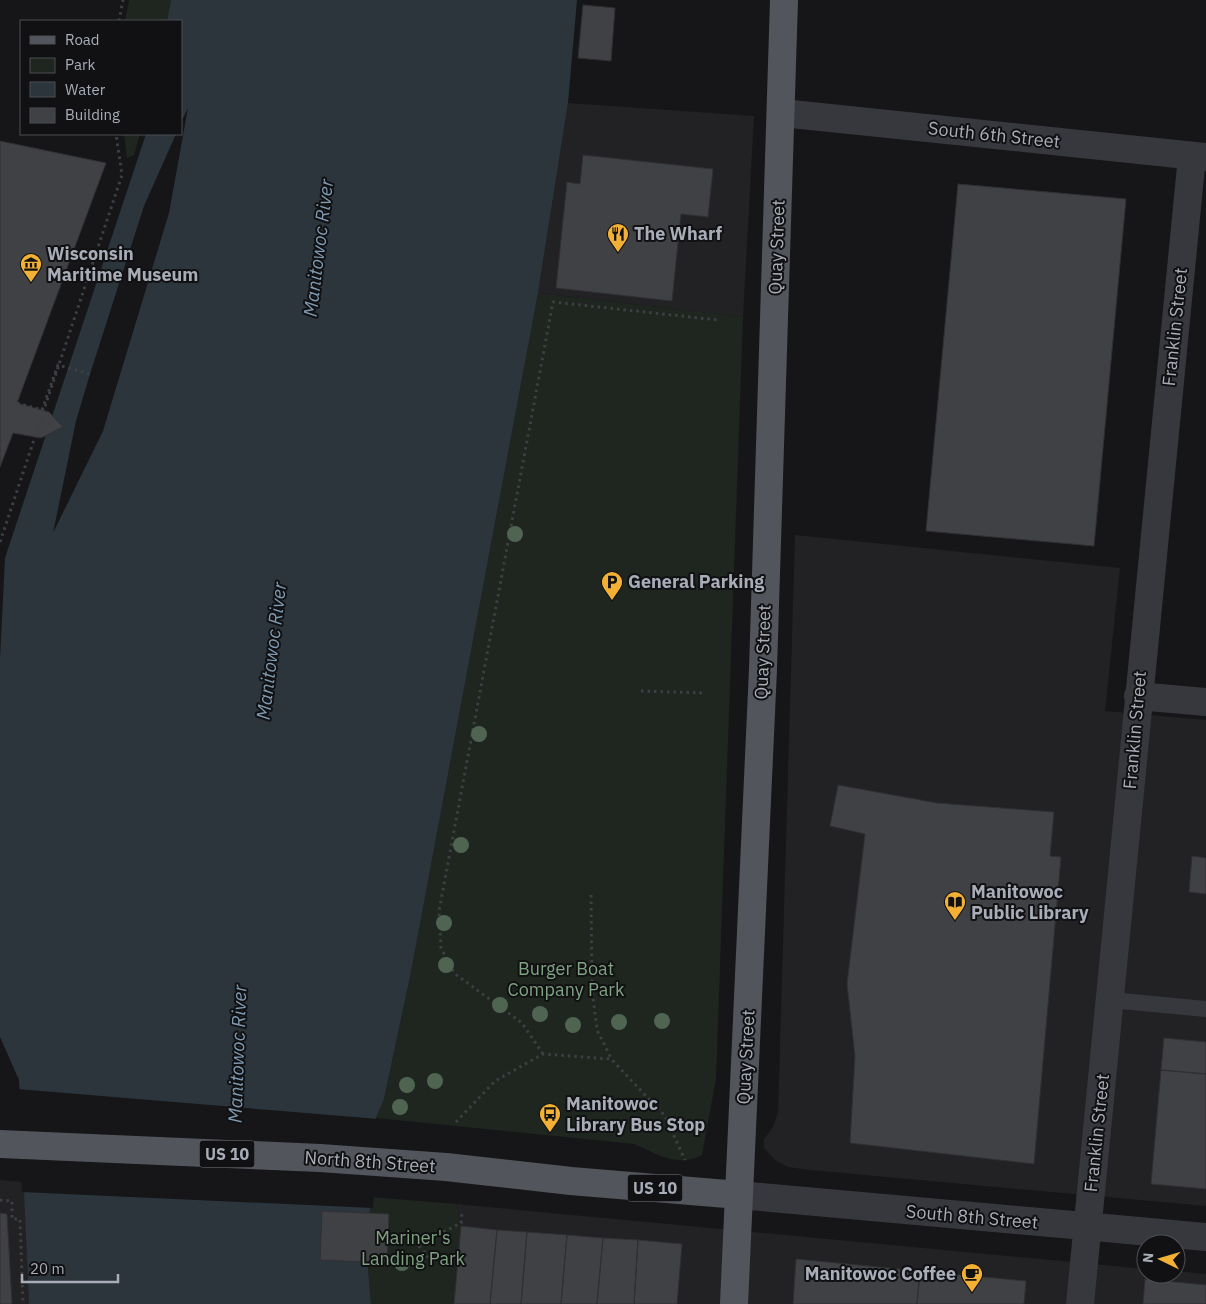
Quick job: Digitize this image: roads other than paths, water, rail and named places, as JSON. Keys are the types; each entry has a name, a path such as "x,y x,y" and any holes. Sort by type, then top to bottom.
{"main road":[{"name":"Quay Street","path":"734,1304 763,669 782,114 784,0"},
{"name":"North 8th Street","path":"2,1144 320,1158 446,1167 571,1181 739,1195"}],"street":[{"name":"South 6th Street","path":"782,114 1199,156"},
{"name":"Franklin Street","path":"1080,1304 1111,1000 1138,696 1199,156"},
{"path":"1138,696 1206,702"},
{"name":"South 8th Street","path":"739,1195 1206,1237"}],"lane":[{"path":"1111,1000 1206,1009"}],"water":[{"name":"Manitowoc River","path":"171,0 577,0 568,103 538,293 411,972 384,1099 376,1118 367,1256 371,1304 29,1304 19,1080 0,1037 0,659 5,558 146,135 176,135 144,206 90,374 76,421 53,533 103,431 169,213 188,108 182,120 182,20 167,20"}],"place":[{"name":"The Wharf","path":"618,253"},
{"name":"Wisconsin Maritime Museum","path":"31,283"},
{"name":"General Parking","path":"612,601"},
{"name":"Manitowoc Public Library","path":"955,921"},
{"name":"Manitowoc Library Bus Stop","path":"550,1133"},
{"name":"Manitowoc Coffee","path":"972,1293"}],"park label":[{"name":"Burger Boat Company Park","path":"566,980"},
{"name":"Mariner's Landing Park","path":"413,1248"}]}
